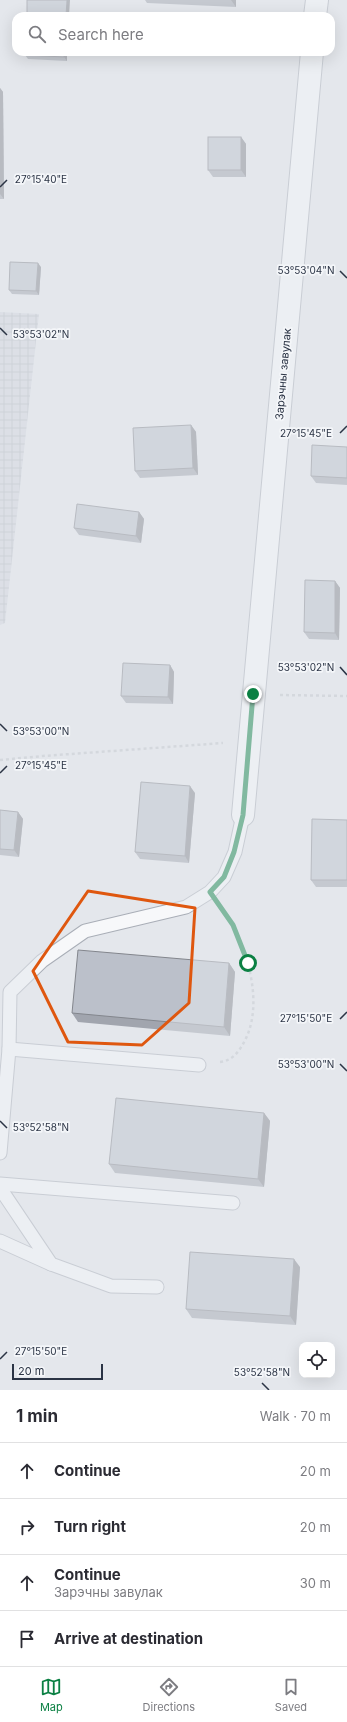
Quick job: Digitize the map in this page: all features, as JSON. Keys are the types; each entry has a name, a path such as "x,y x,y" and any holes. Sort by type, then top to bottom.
{"street":[{"path":"316,12 317,0"},
{"name":"Зарэчны завулак","path":"243,815 312,56"}],"lane":[{"path":"0,1153 9,1049 5,991 42,961 85,930 186,907 210,892 224,877 234,852 243,815"},
{"path":"9,1049 199,1065"},
{"path":"0,1184 233,1203"},
{"path":"0,1188 51,1264"},
{"path":"0,1241 51,1264 112,1286 157,1287"}],"path":[{"path":"253,694 314,697 347,696"},
{"path":"0,760 250,741"},
{"path":"199,1065 224,1062 237,1053 249,1034 254,997 248,963 233,925 210,892"}],"highlighted area":[{"path":"88,891 195,908 189,1003 142,1045 68,1042 33,971"}],"shaded area":[{"path":"0,312 39,314 5,623 0,625"}],"building":[{"path":"27,0 67,0 66,12 27,12"},
{"path":"208,137 241,137 241,170 208,170"},
{"path":"10,262 38,263 36,291 9,290"},
{"path":"191,425 193,468 135,471 133,428"},
{"path":"312,445 347,447 347,478 311,476"},
{"path":"77,504 139,512 136,536 74,528"},
{"path":"305,580 335,581 335,633 304,632"},
{"path":"123,663 170,665 168,697 121,696"},
{"path":"141,782 190,786 185,856 135,852"},
{"path":"0,810 18,812 14,850 0,849"},
{"path":"312,819 347,820 347,880 311,880"},
{"path":"78,950 229,963 224,1027 72,1013"},
{"path":"116,1098 264,1113 258,1179 109,1164"},
{"path":"190,1252 294,1259 290,1316 186,1309"}],"route":[{"path":"248,963 233,925 210,892 224,877 234,852 243,815 253,694"}]}
